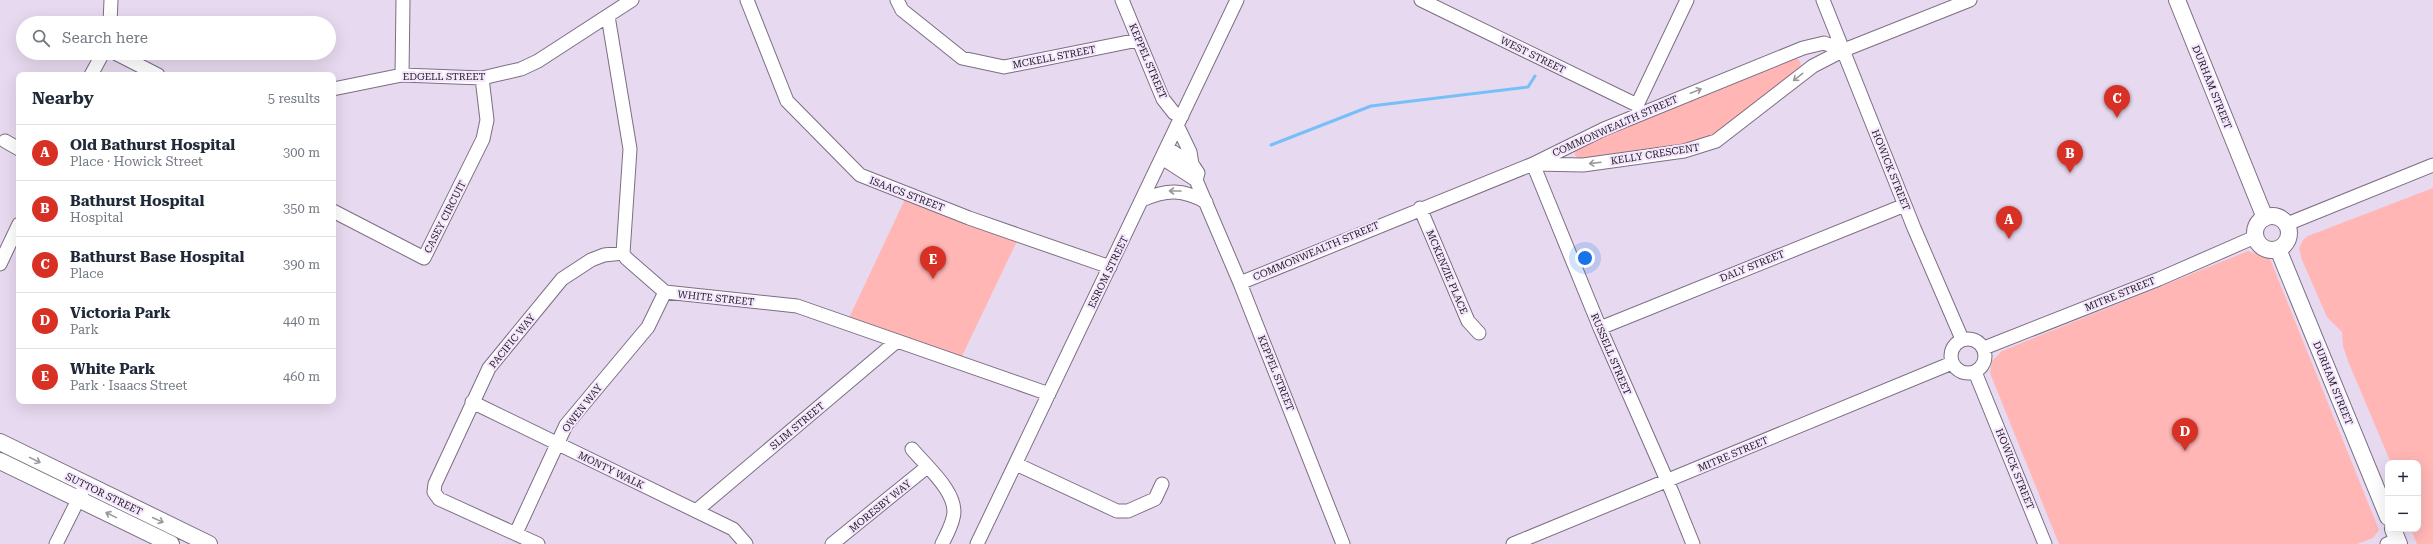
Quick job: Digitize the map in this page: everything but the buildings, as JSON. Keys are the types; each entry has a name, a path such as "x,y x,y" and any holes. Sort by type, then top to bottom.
{"main road":[{"name":"DURHAM STREET","path":"2177,0 2265,218"},
{"path":"2265,218 2280,218 2287,224 2288,239 2278,249 2264,248 2255,237 2256,228 2265,218"},
{"name":"DURHAM STREET","path":"2278,249 2385,510"},
{"name":"SUTTOR STREET","path":"0,442 209,544"},
{"name":"SUTTOR STREET","path":"0,461 171,544"}],"street":[{"path":"110,16 111,0"},
{"path":"402,76 403,0"},
{"name":"EDGELL STREET","path":"336,88 402,76 482,78 521,69 538,61 632,0"},
{"name":"ISAACS STREET","path":"747,0 787,101 860,175 970,218 1110,267"},
{"name":"MCKELL STREET","path":"897,0 902,10 962,58 1004,67 1138,40"},
{"name":"KEPPEL STREET","path":"1122,0 1165,102 1174,112 1179,121 1190,152 1192,164 1198,173 1196,180 1240,283 1343,544"},
{"name":"ESROM STREET","path":"977,544 1237,0"},
{"name":"WEST STREET","path":"1421,0 1639,109"},
{"path":"1639,109 1687,0"},
{"name":"HOWICK STREET","path":"1822,0 1844,50 1905,205 1962,339"},
{"path":"1844,50 1970,0"},
{"path":"608,16 630,149 623,253"},
{"name":"COMMONWEALTH STREET","path":"1240,283 1420,208 1532,164 1639,109 1803,48 1824,43 1844,50"},
{"path":"1803,48 1813,66"},
{"name":"KELLY CRESCENT","path":"1532,164 1583,165 1701,147 1716,140 1813,66 1844,50"},
{"path":"93,72 99,60"},
{"path":"129,60 152,72"},
{"name":"CASEY CIRCUIT","path":"336,213 424,258 483,139 487,120 482,78"},
{"path":"5,141 16,147"},
{"path":"1165,153 1192,164"},
{"path":"1165,153 1196,180"},
{"name":"RUSSELL STREET","path":"1532,164 1600,328 1668,482 1693,544"},
{"path":"2287,224 2433,165"},
{"path":"1142,200 1164,192 1180,191 1206,202"},
{"name":"DALY STREET","path":"1600,328 1905,205"},
{"name":"MCKENZIE PLACE","path":"1420,208 1468,320 1479,334"},
{"path":"0,264 3,250 16,229"},
{"name":"MITRE STREET","path":"1984,348 2159,279 2255,237"},
{"name":"WHITE STREET","path":"623,253 626,258 665,292 797,306 1049,394"},
{"name":"PACIFIC WAY","path":"516,533 439,499 434,492 435,484 472,402 490,368 562,279 591,260 604,255 623,253"},
{"name":"OWEN WAY","path":"516,533 566,425 648,327 665,292"},
{"path":"1962,339 1974,340 1984,348 1985,362 1975,372 1962,372 1952,363 1951,352 1953,346 1962,339"},
{"name":"SLIM STREET","path":"696,511 897,341"},
{"name":"MITRE STREET","path":"1513,544 1668,482 1952,363"},
{"name":"HOWICK STREET","path":"1975,372 2045,544"},
{"name":"MONTY WALK","path":"472,402 733,529 746,544"},
{"path":"912,448 951,494 954,504 954,517 942,544"},
{"path":"1016,464 1117,511 1128,511 1155,499 1162,484"},
{"name":"MORESBY WAY","path":"832,544 927,467"},
{"path":"56,544 86,485"},
{"path":"516,533 538,544"}],"shaded area":[{"path":"1794,57 1800,61 1801,69 1717,135 1702,142 1579,159 1575,155 1576,147"},
{"path":"2433,188 2433,544 2417,544 2412,532 2421,532 2421,460 2390,460 2348,361 2343,346 2342,332 2327,317 2302,260 2299,248 2303,240 2308,236"},
{"path":"906,197 1018,239 961,358 849,318"},
{"path":"2248,251 2270,259 2379,530 2373,538 2357,544 2059,544 1990,373 1992,361 2002,351"}],"waterway":[{"path":"1271,145 1371,106 1528,87 1535,76"}],"place":[{"name":"Bathurst Base Hospital","path":"2117,118"},
{"name":"Bathurst Hospital","path":"2070,173"},
{"name":"Old Bathurst Hospital","path":"2009,239"},
{"name":"White Park","path":"933,279"},
{"name":"Victoria Park","path":"2185,451"}]}
